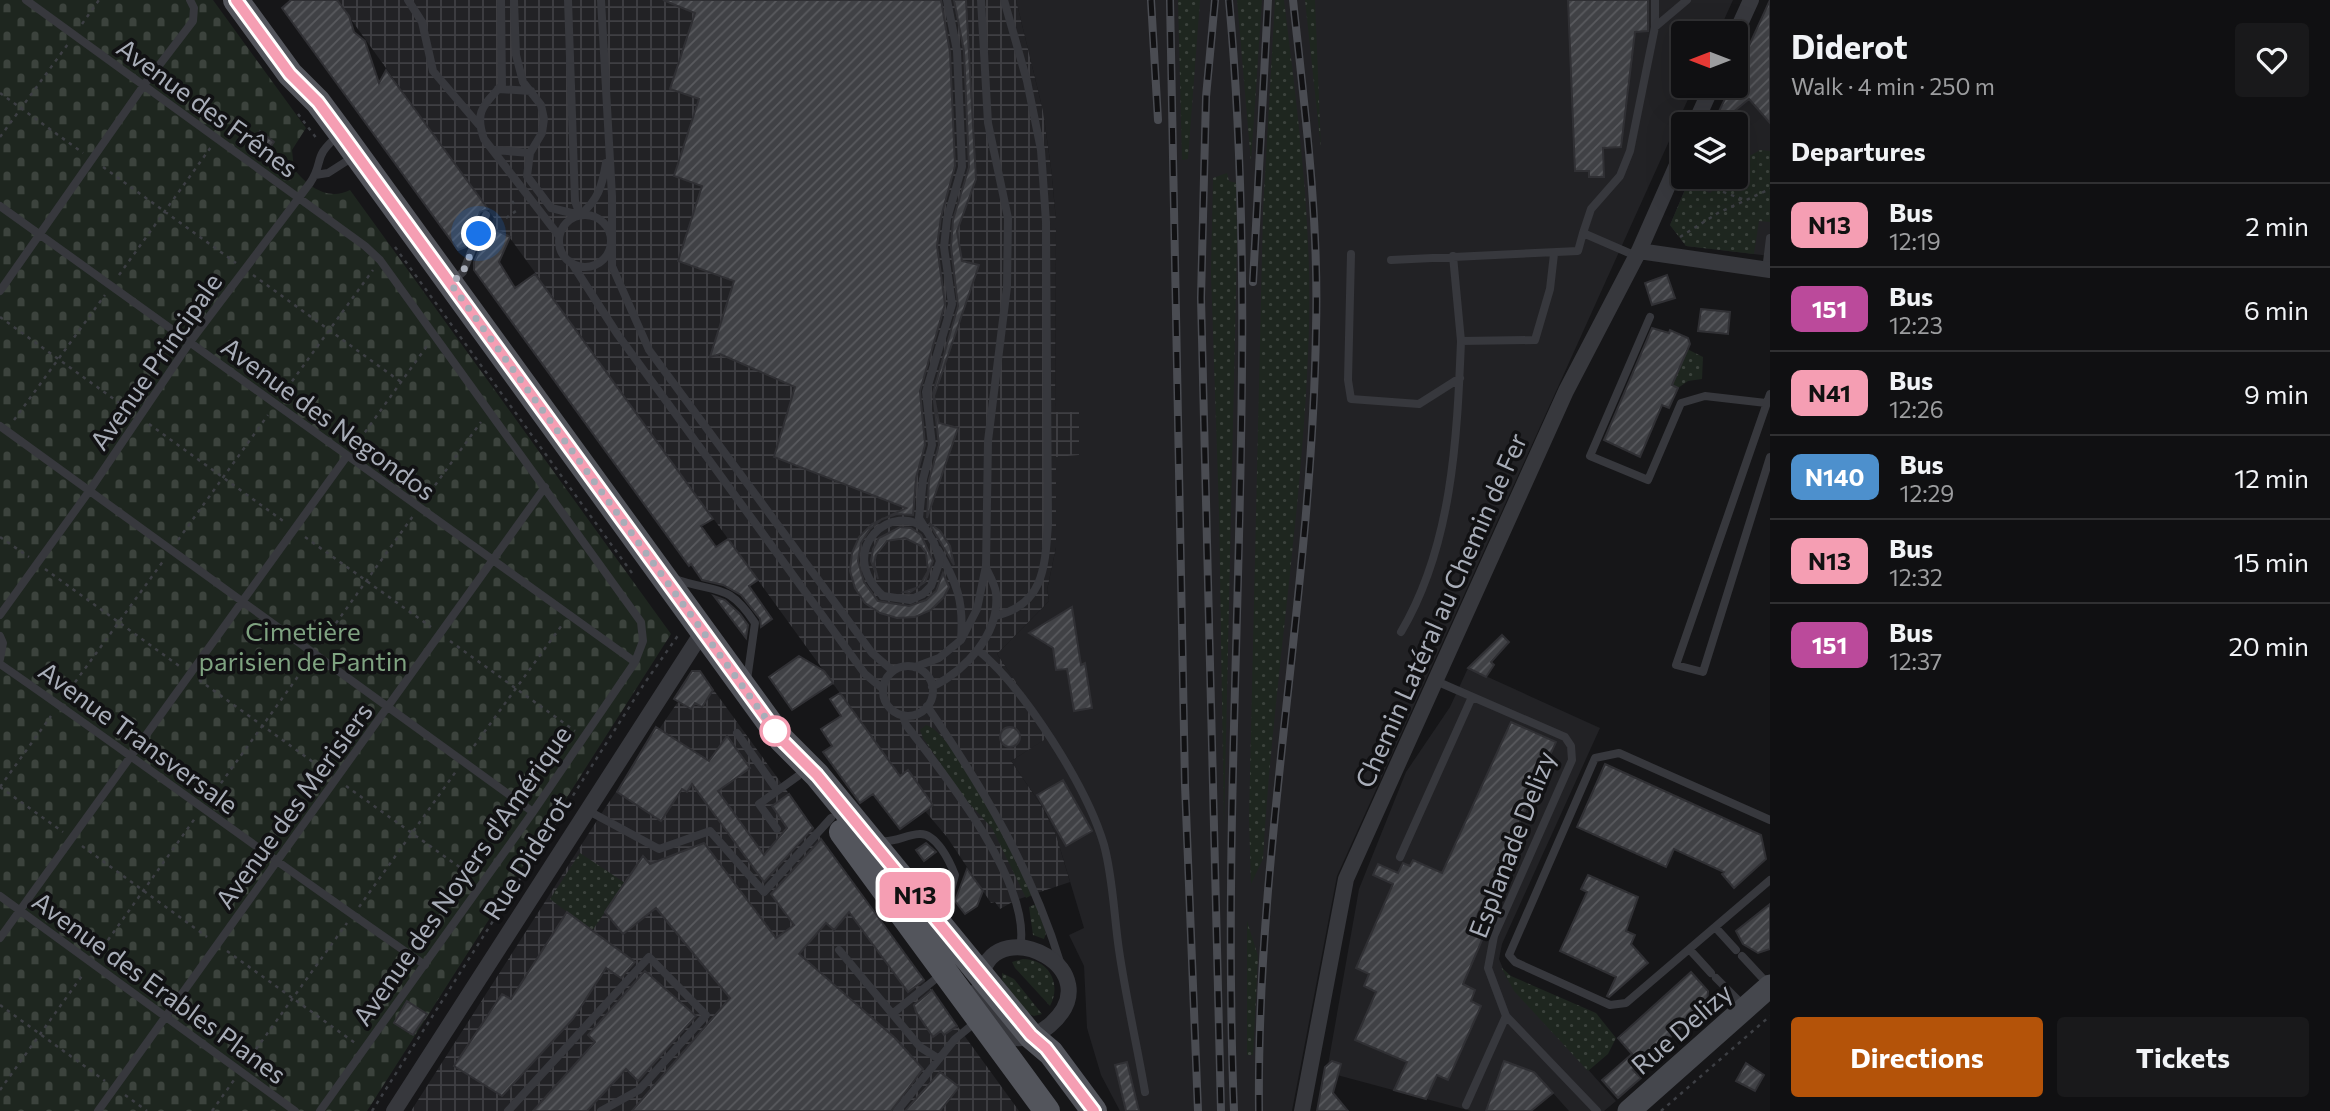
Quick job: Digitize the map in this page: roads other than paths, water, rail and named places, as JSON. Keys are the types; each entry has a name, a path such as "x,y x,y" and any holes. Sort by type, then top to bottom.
{"main road":[{"path":"236,0 290,74 318,102 332,140 357,155 662,574 686,630 746,690 782,740 817,775 942,926 969,990 1046,1048 1094,1111"},
{"path":"782,740 788,783 831,818 969,990 1028,1086 1047,1111"},
{"name":"Rue Delizy","path":"1629,1111 1770,986"},
{"name":"Rue Delizy","path":"1651,1111 1770,1006"},
{"path":"1028,1086 1060,1111"}],"street":[{"path":"1741,21 1751,0"},
{"name":"Chemin Latéral au Chemin de Fer","path":"1302,1111 1346,879 1566,391 1638,253 1671,178"},
{"path":"1638,253 1768,270"},
{"name":"Rue Diderot","path":"394,1111 585,809 686,630"},
{"path":"969,990 987,963 997,955 1020,948 1044,952 1063,971 1067,991 1060,1013 1045,1029 1031,1035"}],"lane":[{"name":"Avenue des Frênes","path":"26,0 366,246 380,260 641,622 643,641 635,662"},
{"path":"0,291 144,85 193,21 191,0"},
{"path":"408,0 422,22 433,71 479,125 484,139 559,236 561,251 618,335 865,674 883,689 887,704 903,715 906,725 989,841 1019,907 1023,930 1020,948"},
{"path":"479,125 483,102 502,85 501,0"},
{"path":"514,0 516,55 523,82 541,105 544,119 542,133 530,153 527,176 546,204 561,212 588,214 604,222 611,239 602,261 586,267 571,262"},
{"path":"568,0 575,201 580,215"},
{"path":"601,0 607,153 612,188 612,266 649,350 872,653 893,671"},
{"path":"947,0 957,51 962,167 947,219 944,247 952,304 926,392 932,444 919,517 934,543 940,561 932,586 910,600 883,596 872,586 863,564 867,542 875,531 897,522 921,525 934,541 955,581 962,603 961,639"},
{"path":"883,689 893,671 903,666 915,667 939,658 961,639 977,609 986,566 988,441 1007,287 1008,218 988,123 981,0"},
{"path":"995,616 1018,608 1037,588 1045,556 1048,524 1046,222 1042,162 1027,81 1004,0"},
{"path":"1391,260 1578,251 1591,209 1620,176 1630,151 1655,27 1655,0"},
{"path":"1655,27 1687,0"},
{"path":"498,89 531,91"},
{"name":"Avenue Principale","path":"0,615 90,490 190,342 316,175 318,158 332,140"},
{"path":"495,150 530,153"},
{"path":"559,236 566,223 595,202 601,191 607,153"},
{"path":"316,175 328,173 357,155"},
{"name":"Avenue des Negondos","path":"0,206 418,509 635,662"},
{"path":"451,284 463,272 486,215"},
{"path":"1583,233 1638,253"},
{"path":"1768,270 1770,238"},
{"path":"1351,254 1349,380 1352,400 1419,404 1460,378"},
{"path":"1461,341 1535,340 1550,289 1554,254"},
{"path":"1401,632 1419,601 1440,540 1458,415 1461,341 1453,256"},
{"path":"1650,317 1590,456 1648,480 1681,403 1705,396 1768,398 1676,665 1703,672 1770,457"},
{"path":"0,426 533,812"},
{"path":"0,938 347,456"},
{"name":"Avenue des Merisiers","path":"98,1111 278,864 545,487"},
{"path":"932,687 956,671 978,650 995,616 996,592 986,566"},
{"path":"662,574 698,588 713,588 741,601 755,623 746,690"},
{"path":"0,636 3,643 0,661"},
{"path":"978,650 997,666 1045,731 1093,815 1104,847 1122,965 1146,1092"},
{"name":"Avenue Transversale","path":"0,661 278,864 425,965"},
{"name":"Avenue des Noyers d'Amérique","path":"320,1111 533,812 635,662"},
{"path":"903,715 918,713 927,706 932,687 925,673 915,667"},
{"name":"Esplanade Delizy","path":"1436,681 1565,737 1571,746 1572,760 1494,936 1488,968 1506,1016 1597,1111"},
{"path":"1400,857 1472,697"},
{"path":"927,706 1009,834 1039,899 1063,971"},
{"path":"737,733 788,783 759,804 777,829"},
{"path":"1770,820 1619,753 1595,758 1509,955 1515,962 1609,1005 1626,1003 1770,880"},
{"path":"585,809 659,849 710,831 765,892 831,818"},
{"path":"870,841 891,843 919,834 928,835 937,844 955,875 944,905 942,926"},
{"name":"Avenue des Erables Planes","path":"0,896 295,1111"},
{"path":"1716,928 1770,986"},
{"path":"839,950 920,1047 939,1059"},
{"path":"1690,950 1746,1008"},
{"path":"508,1111 649,957 706,1015 639,1090 601,1111"},
{"path":"892,1014 969,990"},
{"path":"897,1111 955,1039 969,990"},
{"path":"1466,1105 1506,1016"}],"railway":[{"path":"1151,0 1158,120"},
{"path":"1170,0 1185,785 1198,1111"},
{"path":"1215,0 1206,97 1201,298 1221,1111"},
{"path":"1229,0 1238,139 1242,277 1242,416 1232,833 1234,1111"},
{"path":"1253,282 1268,0"},
{"path":"1259,1111 1260,1013 1266,915 1305,525 1316,329 1313,206 1293,0"}],"park label":[{"name":"Cimetière parisien de Pantin","path":"303,645"}]}
